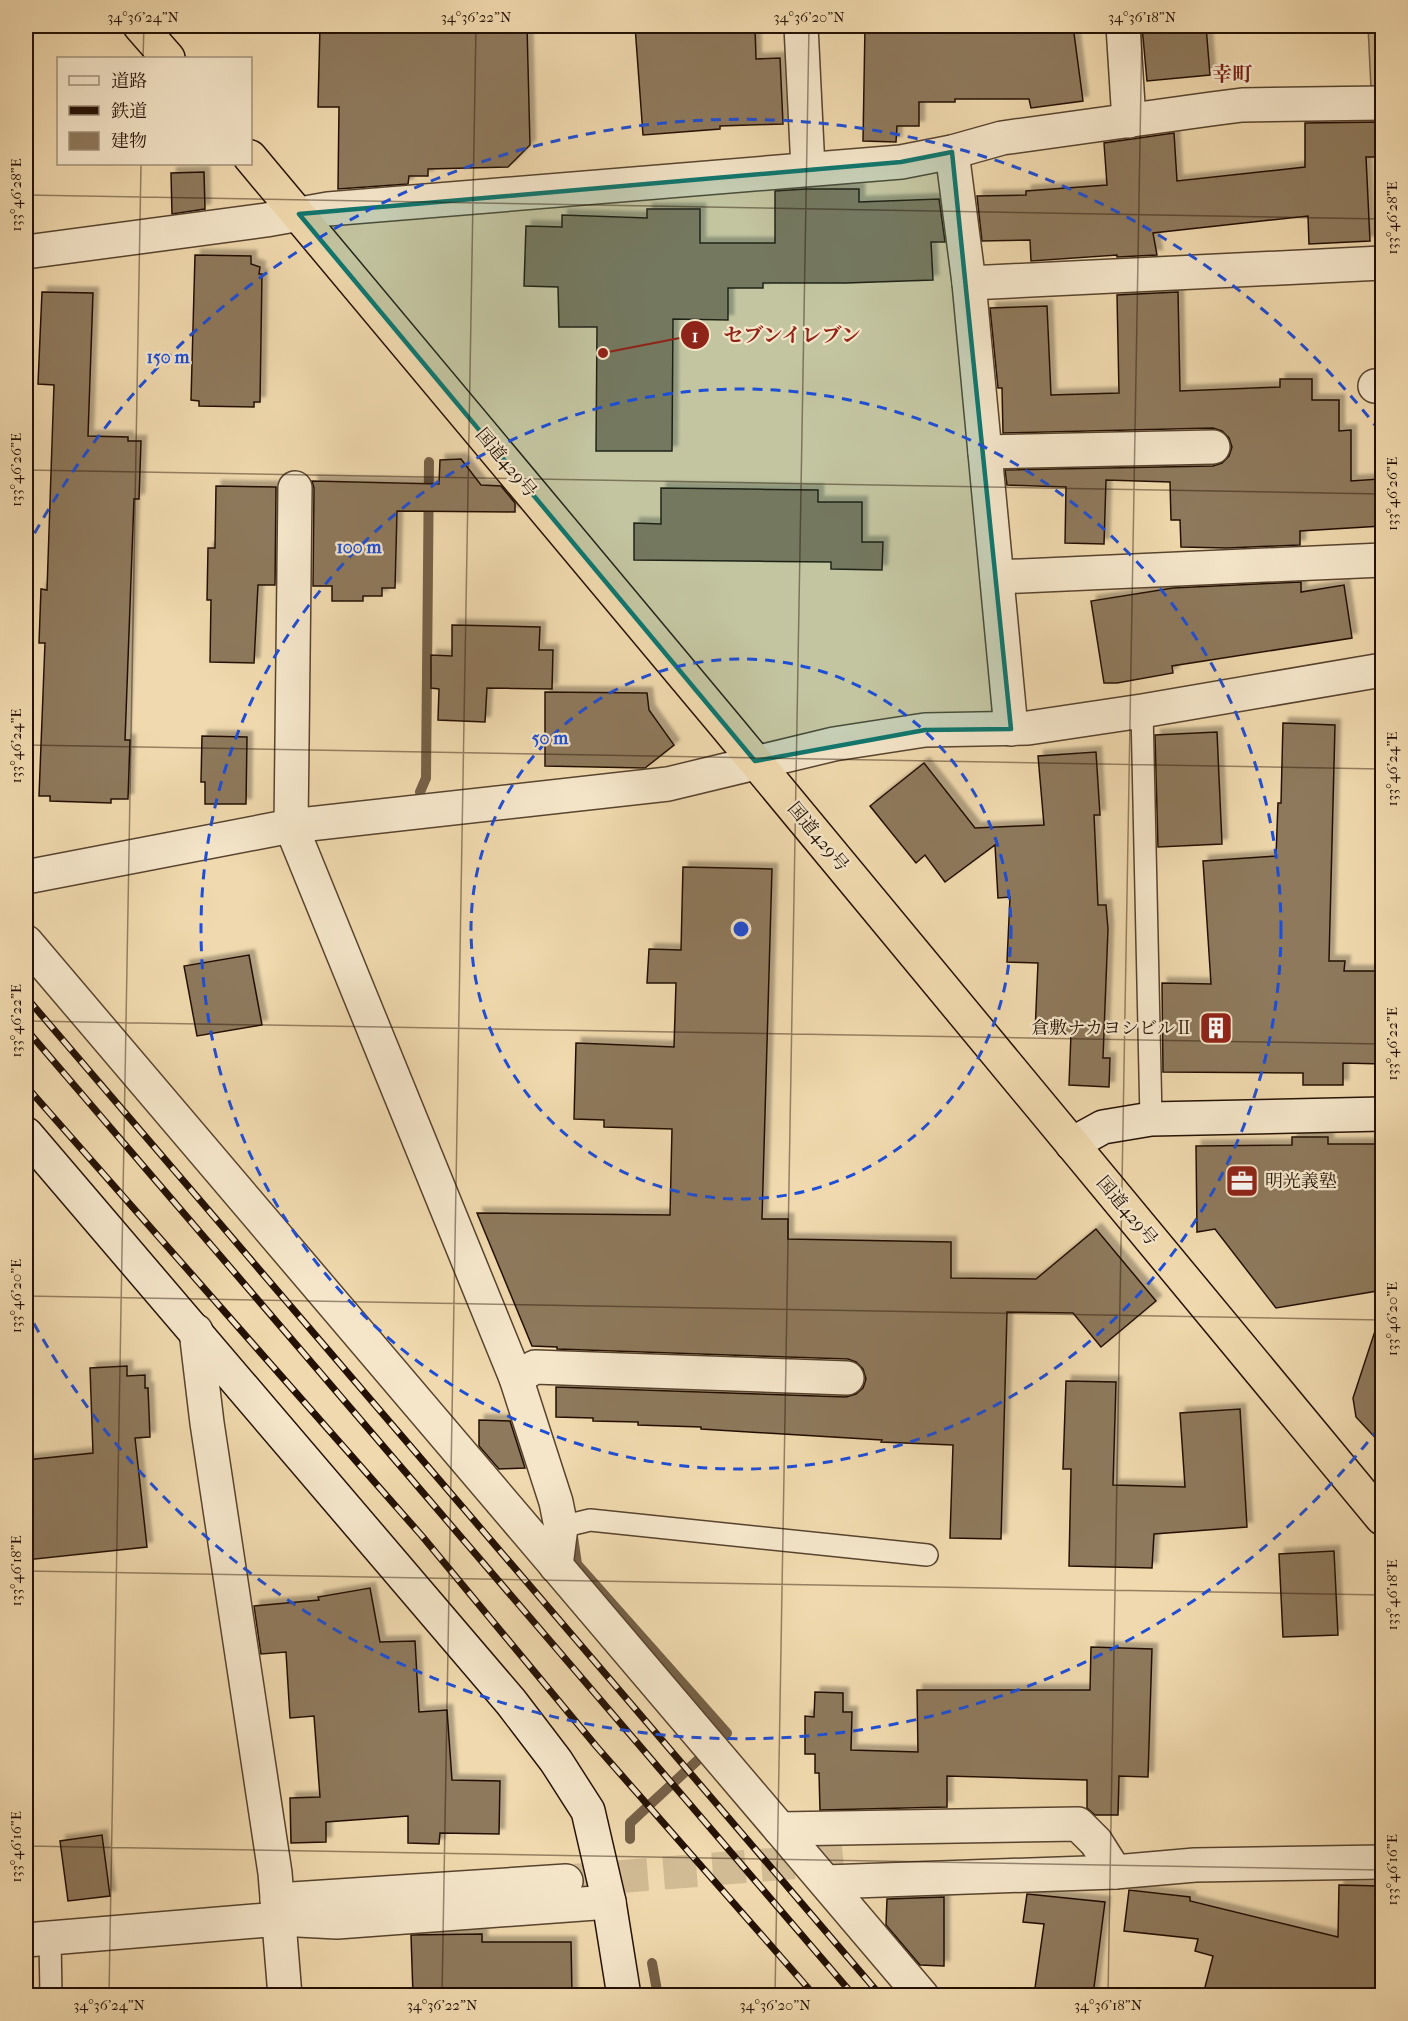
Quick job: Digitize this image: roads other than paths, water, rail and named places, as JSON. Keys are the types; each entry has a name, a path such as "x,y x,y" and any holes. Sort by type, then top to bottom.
{"highway":[{"path":"140,26 167,57"},
{"name":"国道429号","path":"252,159 756,761 1383,1518"}],"street":[{"path":"801,26 808,169"},
{"path":"1123,26 1129,121"},
{"path":"26,252 351,207 901,162 952,152 1002,138 1242,105 1383,103"},
{"path":"952,152 969,284 1011,729"},
{"path":"969,284 1383,263"},
{"path":"985,452 1213,447"},
{"path":"295,488 291,825 524,1373 556,1502 568,1525 556,1566"},
{"path":"997,577 1383,560"},
{"path":"26,877 291,825 668,784 834,744 925,730 1011,729 1142,711 1383,670"},
{"path":"26,942 922,1995"},
{"path":"1072,1144 1103,1127 1151,1119 1383,1114"},
{"path":"26,1134 503,1693 556,1761 588,1811 609,1902 624,1995"},
{"path":"196,1331 207,1423 275,1873 285,1995"},
{"path":"524,1373 847,1378"},
{"path":"780,1829 1078,1824 1096,1842 1115,1872"},
{"path":"851,1858 1070,1854 1115,1872"},
{"path":"826,1882 1115,1872 1195,1865 1383,1862"},
{"path":"38,1939 278,1910 566,1881"},
{"path":"278,1910 337,1922 609,1902"}],"lane":[{"path":"1142,711 1151,1119"},
{"path":"568,1525 590,1520 927,1555"},
{"path":"38,1939 51,1995"}],"waterway":[{"path":"420,792 426,778 429,462"},
{"path":"573,1537 577,1564 727,1733 630,1823 630,1839"},
{"path":"652,1963 658,1996"}],"tunnel":[{"path":"566,1881 851,1858"}],"railway":[{"path":"26,997 881,1996"},
{"path":"26,1029 854,1996"},
{"path":"26,1086 422,1536 596,1746 815,1996"}],"place":[{"name":"セブンイレブン","path":"603,353"},
{"name":"倉敷ナカヨシビルⅡ","path":"1216,1028"},
{"name":"明光義塾","path":"1242,1181"}],"district":[{"name":"幸町","path":"1232,74"}]}
